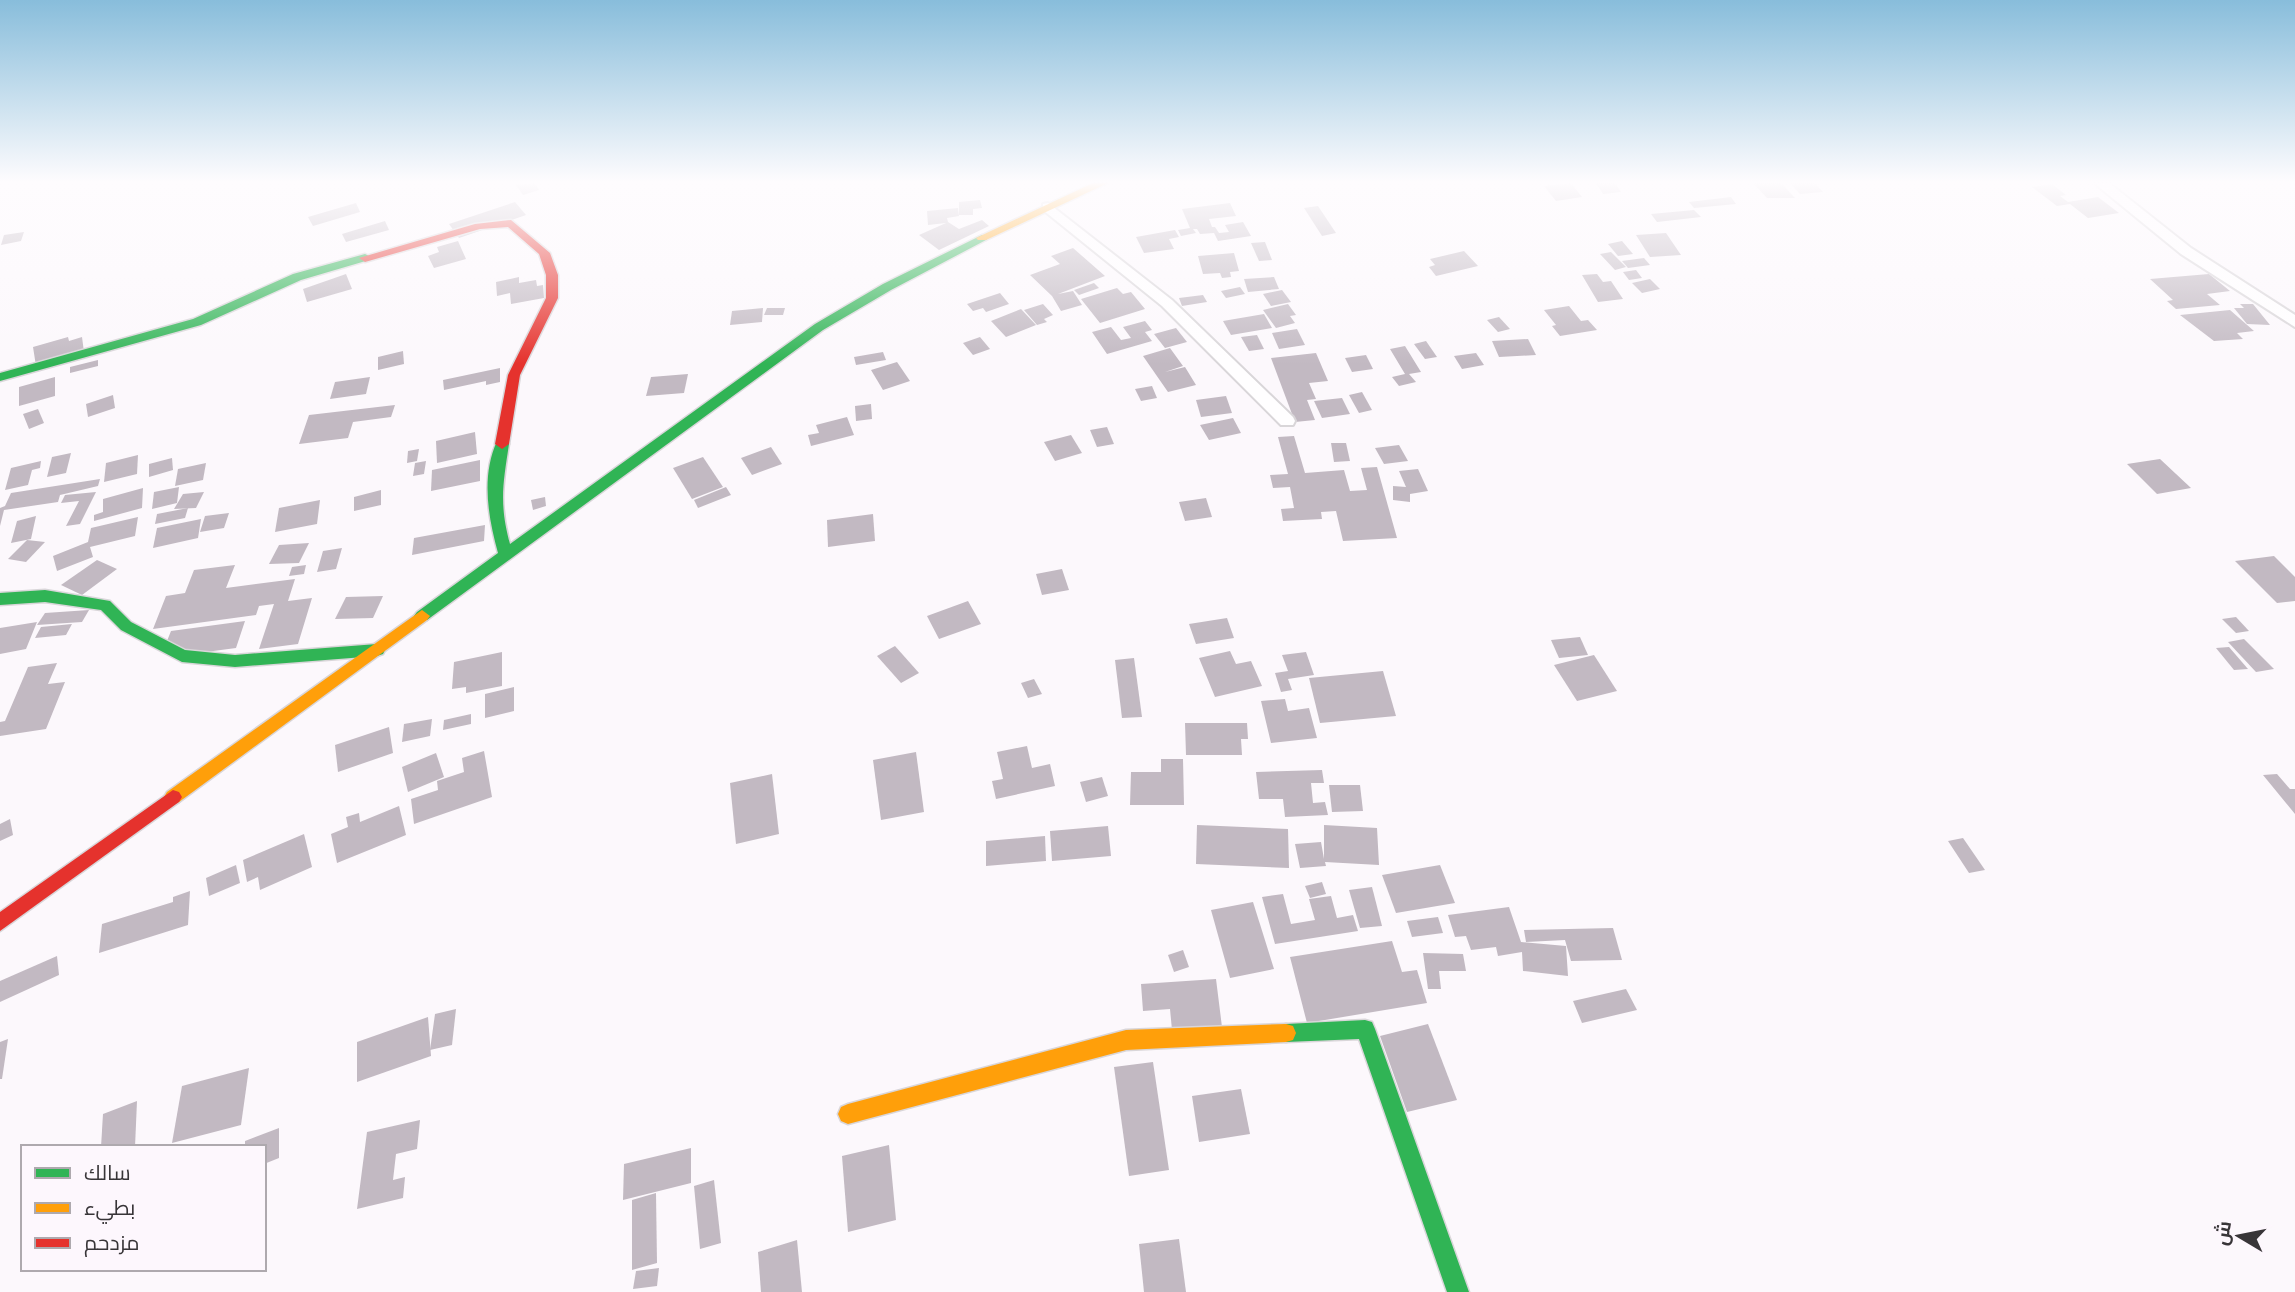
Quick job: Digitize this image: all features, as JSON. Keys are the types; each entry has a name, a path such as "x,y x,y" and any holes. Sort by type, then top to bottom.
{"street":[{"path":"0,377 197,322 297,277 417,243"},
{"path":"506,556 496,519 494,494 514,375 552,298 552,275 544,253 533,243"},
{"path":"0,923 819,327 873,293 974,243"},
{"path":"1093,243 1167,303 1287,421"},
{"path":"2176,243 2295,322"},
{"path":"0,599 45,596 105,605 126,626 182,656 235,661 378,650"},
{"path":"848,1114 1126,1040 1365,1029 1458,1292"}],"building":[{"path":"459,243 466,259 434,268 428,256 439,252 437,247"},
{"path":"930,243 953,243 939,250"},
{"path":"1139,243 1171,243 1174,249 1144,253"},
{"path":"1251,243 1266,243 1272,260 1259,261"},
{"path":"1624,243 1633,254 1618,256 1608,244"},
{"path":"1641,243 1673,243 1681,255 1650,257"},
{"path":"1073,248 1105,276 1058,294 1073,291 1082,305 1061,311 1052,296 1030,275 1060,264 1051,256"},
{"path":"1464,251 1478,266 1436,276 1429,267 1435,265 1430,259"},
{"path":"1611,252 1626,267 1615,270 1600,254"},
{"path":"1234,253 1239,271 1230,272 1231,277 1222,278 1220,273 1203,274 1198,256"},
{"path":"1644,258 1650,265 1628,268 1622,261"},
{"path":"1636,270 1642,278 1629,280 1623,272"},
{"path":"346,274 352,289 307,302 303,289"},
{"path":"1597,274 1603,282 1611,281 1623,299 1598,302 1582,275"},
{"path":"2209,274 2230,291 2207,294 2220,305 2176,309 2167,301 2173,300 2150,279"},
{"path":"519,277 519,283 536,280 537,286 543,285 544,298 511,304 510,293 497,296 496,282"},
{"path":"1274,277 1279,289 1248,292 1244,279"},
{"path":"1650,279 1660,289 1642,293 1632,283"},
{"path":"1094,283 1099,288 1079,295 1074,290"},
{"path":"1240,287 1245,294 1226,298 1221,291"},
{"path":"1117,288 1123,294 1131,292 1145,309 1100,323 1081,299"},
{"path":"1282,290 1291,302 1271,306 1263,294"},
{"path":"1000,293 1009,304 986,312 983,308 973,311 967,304"},
{"path":"1203,295 1207,302 1182,306 1179,298"},
{"path":"1043,304 1053,315 1044,319 1047,322 1037,325 1024,310"},
{"path":"1288,304 1296,315 1290,316 1295,323 1276,328 1263,310"},
{"path":"2240,304 2253,304 2270,325 2247,324 2234,308 2244,308"},
{"path":"1569,306 1581,321 1588,320 1597,330 1560,336 1552,326 1556,325 1544,310"},
{"path":"763,308 762,322 730,325 732,311"},
{"path":"767,308 785,308 783,315 764,315"},
{"path":"1021,309 1036,325 1006,337 991,321"},
{"path":"2230,310 2254,331 2237,333 2243,339 2214,341 2180,315"},
{"path":"1264,314 1272,328 1231,335 1223,321"},
{"path":"1499,317 1510,329 1498,332 1487,320"},
{"path":"1145,321 1152,330 1145,332 1152,341 1107,354 1092,332 1111,327 1121,340 1131,338 1123,327"},
{"path":"1176,328 1187,342 1165,348 1154,334"},
{"path":"1297,329 1305,345 1279,349 1272,333"},
{"path":"1257,335 1264,349 1249,351 1241,337"},
{"path":"68,337 69,341 82,337 84,352 36,366 33,347"},
{"path":"980,337 990,349 973,355 963,343"},
{"path":"1528,339 1536,355 1499,357 1492,341"},
{"path":"1426,341 1437,357 1425,359 1414,344"},
{"path":"1405,346 1421,372 1409,374 1416,382 1399,386 1392,377 1405,374 1390,349"},
{"path":"1170,348 1183,366 1165,372 1185,367 1196,385 1168,392 1143,356"},
{"path":"403,351 404,364 378,370 378,357"},
{"path":"883,352 886,360 856,365 854,357"},
{"path":"1316,353 1328,381 1309,383 1316,399 1307,400 1315,420 1295,422 1271,358"},
{"path":"1476,353 1484,365 1462,369 1454,356"},
{"path":"1366,355 1373,369 1352,372 1345,358"},
{"path":"98,360 98,366 70,373 70,367"},
{"path":"897,362 910,381 883,390 871,370"},
{"path":"500,368 500,382 486,385 486,381 444,390 443,380"},
{"path":"688,374 684,393 646,396 651,377"},
{"path":"55,377 55,396 19,406 19,387"},
{"path":"370,377 366,394 330,399 335,382"},
{"path":"1152,386 1157,398 1141,401 1135,389"},
{"path":"1362,392 1372,410 1359,413 1349,395"},
{"path":"113,395 115,408 88,417 86,404"},
{"path":"1226,396 1232,413 1201,417 1196,400"},
{"path":"1342,398 1350,414 1322,418 1314,401"},
{"path":"871,404 872,419 856,421 855,406"},
{"path":"395,405 391,417 353,422 348,438 299,444 309,415"},
{"path":"38,409 44,423 29,429 23,414"},
{"path":"847,417 854,435 811,446 808,435 819,433 816,425"},
{"path":"1233,418 1241,433 1209,440 1200,425"},
{"path":"1107,427 1114,444 1097,447 1090,430"},
{"path":"475,432 477,454 437,463 436,441"},
{"path":"1071,435 1082,453 1055,461 1044,442"},
{"path":"1294,436 1305,473 1344,470 1350,491 1367,490 1361,468 1377,467 1397,538 1343,541 1336,511 1321,512 1322,519 1283,521 1281,509 1294,508 1290,487 1273,488 1270,475 1288,474 1278,437"},
{"path":"1331,443 1346,443 1350,461 1334,462"},
{"path":"1399,445 1408,461 1384,464 1375,448"},
{"path":"771,447 782,464 752,475 741,458"},
{"path":"419,449 417,461 407,463 408,451"},
{"path":"71,453 66,473 47,477 52,457"},
{"path":"138,455 137,474 104,482 106,463"},
{"path":"703,457 723,487 692,499 673,468"},
{"path":"172,458 173,470 149,477 149,464"},
{"path":"2160,459 2191,488 2157,494 2127,464"},
{"path":"480,460 480,481 431,491 432,470"},
{"path":"41,461 40,468 32,470 28,485 5,490 11,468"},
{"path":"426,461 424,474 413,476 415,463"},
{"path":"206,463 203,480 175,486 178,469"},
{"path":"1418,469 1428,491 1410,494 1410,502 1393,500 1393,486 1406,487 1399,471"},
{"path":"100,479 98,486 60,495 58,502 4,510 0,526 0,508 5,506 11,493"},
{"path":"179,487 177,503 152,509 154,492"},
{"path":"726,487 731,495 698,508 694,500"},
{"path":"143,488 142,508 94,521 94,515 103,512 103,499"},
{"path":"381,490 381,505 354,511 354,497"},
{"path":"96,492 80,524 66,526 79,501 61,503 65,495"},
{"path":"204,492 196,508 174,509 183,494"},
{"path":"545,497 546,506 533,510 531,500"},
{"path":"1206,498 1212,517 1185,521 1179,502"},
{"path":"320,500 317,524 275,532 279,508"},
{"path":"188,508 185,518 155,524 157,514"},
{"path":"229,513 224,528 200,532 205,516"},
{"path":"873,514 875,541 828,547 827,520"},
{"path":"36,516 31,539 11,543 17,521"},
{"path":"138,517 135,536 90,547 93,557 57,571 53,556 88,542 91,528"},
{"path":"201,519 198,538 153,548 157,528"},
{"path":"485,525 484,541 412,555 414,538"},
{"path":"27,540 45,542 26,562 8,559"},
{"path":"309,543 299,563 269,564 279,545"},
{"path":"342,548 336,569 317,572 323,551"},
{"path":"2274,556 2295,577 2295,601 2277,603 2235,561"},
{"path":"97,560 117,569 82,595 61,585"},
{"path":"235,565 226,588 295,579 288,601 312,598 298,644 259,649 274,604 259,606 256,615 153,629 166,596 185,593 194,570"},
{"path":"306,565 304,574 289,576 292,567"},
{"path":"1062,569 1069,590 1042,595 1036,574"},
{"path":"383,596 373,618 335,619 346,597"},
{"path":"968,601 981,624 939,639 927,616"},
{"path":"89,610 82,622 37,625 45,613"},
{"path":"2236,617 2249,631 2236,633 2222,619"},
{"path":"1227,618 1234,638 1196,644 1189,624"},
{"path":"245,621 236,648 183,655 163,651 171,631"},
{"path":"37,622 26,649 0,654 0,628"},
{"path":"72,624 66,635 35,638 41,627"},
{"path":"1580,637 1588,655 1559,658 1551,640"},
{"path":"2244,639 2274,669 2256,672 2228,642"},
{"path":"895,646 919,673 901,683 877,656"},
{"path":"2229,647 2248,669 2234,670 2216,648"},
{"path":"1230,651 1236,664 1251,661 1262,686 1215,697 1199,658"},
{"path":"502,652 502,686 466,693 466,687 452,689 454,662"},
{"path":"1306,652 1314,675 1288,679 1292,690 1281,692 1275,673 1288,671 1282,655"},
{"path":"1594,655 1617,691 1577,701 1554,665"},
{"path":"1134,658 1142,717 1122,718 1115,660"},
{"path":"57,663 48,684 65,682 46,729 0,736 0,722 5,721 28,667"},
{"path":"1383,671 1396,716 1320,723 1309,678"},
{"path":"1034,679 1042,694 1028,698 1021,683"},
{"path":"514,687 514,711 485,718 485,694"},
{"path":"1285,699 1288,711 1309,708 1317,738 1271,743 1261,701"},
{"path":"471,714 471,724 443,730 444,720"},
{"path":"432,719 430,736 402,742 404,724"},
{"path":"1185,723 1247,723 1248,739 1241,739 1242,755 1186,755"},
{"path":"389,727 393,753 338,772 335,745"},
{"path":"1027,746 1032,768 1050,764 1055,786 996,799 992,781 1003,779 997,752"},
{"path":"484,751 492,797 414,824 411,799 438,790 437,781 464,772 462,758"},
{"path":"916,752 924,812 881,820 873,760"},
{"path":"436,753 444,777 408,792 402,767"},
{"path":"1161,759 1183,759 1184,805 1130,805 1131,772 1161,772"},
{"path":"1322,770 1324,783 1311,783 1313,803 1325,802 1328,815 1285,817 1283,799 1259,799 1256,772"},
{"path":"772,774 779,834 736,844 730,783"},
{"path":"2277,774 2290,789 2295,789 2295,814 2263,775"},
{"path":"1102,777 1108,796 1086,802 1080,782"},
{"path":"1329,785 1360,785 1363,811 1332,812"},
{"path":"399,806 406,835 337,863 331,834 348,827 346,817 359,813 360,822"},
{"path":"10,819 13,835 0,841 0,824"},
{"path":"1197,825 1288,829 1289,868 1196,864"},
{"path":"1324,825 1377,828 1379,865 1325,862 1326,866 1300,868 1295,844 1321,842 1324,859"},
{"path":"1108,826 1111,856 1052,861 1050,831"},
{"path":"304,834 312,867 260,890 258,877 247,882 243,860"},
{"path":"1045,836 1046,861 986,866 986,841"},
{"path":"1963,838 1985,870 1969,873 1948,841"},
{"path":"236,865 240,883 209,896 206,878"},
{"path":"1440,865 1455,903 1396,913 1382,875"},
{"path":"1322,882 1326,894 1310,898 1305,886"},
{"path":"1372,887 1382,926 1360,928 1349,890"},
{"path":"190,891 188,925 99,953 102,924 173,902 173,897"},
{"path":"1283,894 1291,924 1315,920 1309,899 1331,896 1337,918 1353,915 1358,931 1275,944 1262,897"},
{"path":"1253,902 1274,969 1230,978 1211,910"},
{"path":"1509,907 1521,942 1566,946 1568,976 1523,971 1522,952 1498,956 1496,947 1471,950 1466,936 1455,937 1448,915"},
{"path":"1438,917 1443,933 1412,937 1407,921"},
{"path":"1613,928 1622,960 1571,961 1565,940 1526,942 1524,930"},
{"path":"1392,941 1402,972 1417,970 1427,1003 1307,1023 1290,957"},
{"path":"1183,950 1189,967 1174,972 1168,955"},
{"path":"1423,953 1463,954 1466,971 1439,971 1441,989 1428,989"},
{"path":"57,956 59,975 0,1002 0,981"},
{"path":"1216,979 1222,1027 1172,1030 1170,1009 1143,1011 1141,984"},
{"path":"1626,989 1637,1010 1582,1023 1573,1001"},
{"path":"456,1009 452,1045 430,1050 435,1014"},
{"path":"428,1017 431,1056 357,1082 357,1042"},
{"path":"1428,1024 1457,1100 1407,1112 1380,1036"},
{"path":"8,1039 2,1079 0,1079 0,1042"},
{"path":"1153,1062 1169,1170 1129,1176 1114,1067"},
{"path":"249,1068 241,1125 172,1143 182,1086"},
{"path":"1241,1089 1250,1134 1199,1142 1192,1096"},
{"path":"137,1101 135,1145 101,1145 103,1114"},
{"path":"420,1120 417,1149 396,1154 393,1180 405,1177 403,1198 357,1209 367,1132"},
{"path":"279,1128 279,1158 266,1163 266,1145 245,1145 245,1141"},
{"path":"889,1145 896,1220 848,1232 842,1156"},
{"path":"691,1148 691,1183 623,1200 624,1164"},
{"path":"714,1180 721,1243 700,1249 694,1186"},
{"path":"656,1193 657,1263 632,1270 632,1200"},
{"path":"1179,1239 1186,1292 1144,1292 1139,1244"},
{"path":"797,1240 802,1292 761,1292 758,1252"},
{"path":"659,1268 657,1286 633,1289 636,1271"}],"traffic: fast":[{"path":"422,616 819,327 887,287 972,243"},
{"path":"0,377 197,322 297,277 365,258"},
{"path":"502,444 494,494 496,519 506,556"},
{"path":"0,599 45,596 105,605 126,626 182,656 235,661 377,650"},
{"path":"1286,1033 1365,1029 1458,1292"}],"traffic: slow":[{"path":"173,797 422,616"},
{"path":"848,1114 1126,1040 1286,1033"}],"traffic: jam":[{"path":"365,258 417,243"},
{"path":"502,444 514,375 552,298 552,275 544,253 533,243"},
{"path":"0,923 173,797"}]}
